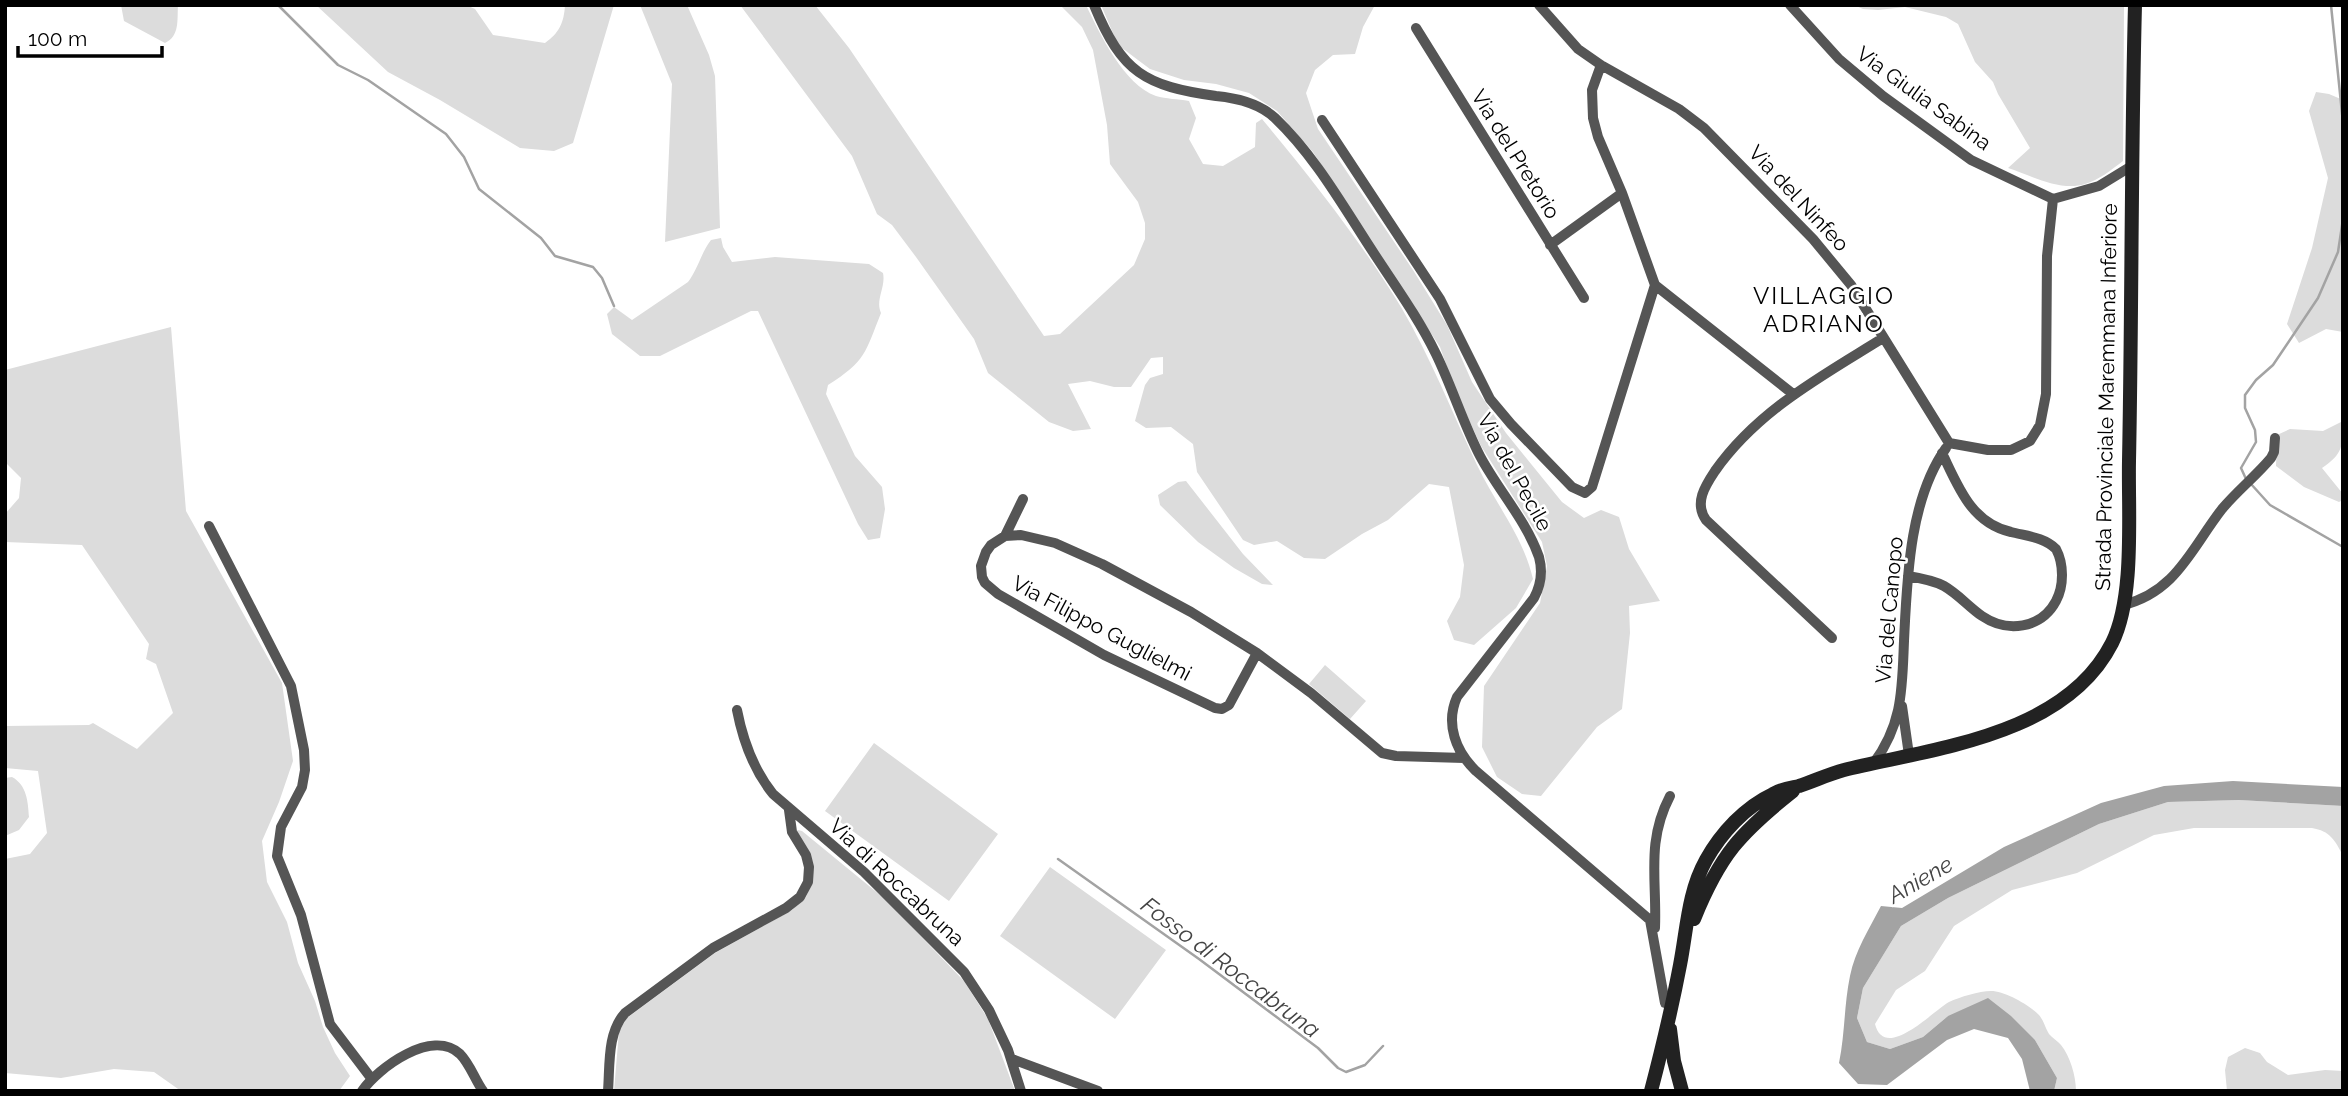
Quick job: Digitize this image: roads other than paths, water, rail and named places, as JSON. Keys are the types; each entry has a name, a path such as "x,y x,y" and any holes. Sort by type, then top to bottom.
{"main road":[{"name":"Strada Provinciale Maremmana Inferiore","path":"1651,1091 1669,1021 1690,901 1706,860 1729,827 1773,793 1835,773 2003,730 2059,702 2087,679 2103,658 2118,630 2127,568 2130,167 2135,5"},
{"name":"Strada Provinciale Maremmana Inferiore","path":"1669,1021 1674,1061 1682,1091"}],"street":[{"name":"Via del Pecile","path":"1094,5 1117,51 1142,76 1172,89 1239,99 1259,106 1275,118 1303,149 1332,188 1423,330 1481,458 1530,538 1541,569 1541,581 1536,594 1455,703 1452,715 1453,732 1464,758 1476,771 1650,920 1661,989 1665,1003 1672,1005"},
{"name":"Via del Ninfeo","path":"1539,5 1567,38 1601,65 1684,112 1719,141 1837,266 1883,338 1946,448 1965,498 1978,516 1996,528 2038,538 2054,547 2060,557 2060,591 2053,606 2029,625 2012,626 1984,617 1940,584 1908,576"},
{"name":"Via Giulia Sabina","path":"1790,5 1846,66 1913,118 1975,162 2053,199"},
{"name":"Via del Pretorio","path":"1416,28 1584,298"},
{"path":"1601,65 1592,90 1593,118 1655,285 1793,394"},
{"name":"Via del Pecile","path":"1322,120 1440,299 1490,399 1511,424 1579,492 1589,491 1593,484 1655,285"},
{"path":"1946,448 2011,450 2030,441 2040,425 2046,394 2047,256 2053,199 2099,186 2130,167"},
{"path":"1550,245 1622,193"},
{"path":"1832,638 1706,520 1700,508 1707,483 1727,455 1757,423 1793,394 1883,338"},
{"path":"2123,605 2147,598 2165,584 2222,509 2273,455 2275,438"},
{"name":"Via del Canopo","path":"1901,703 1908,576 1914,532 1931,473 1946,448"},
{"path":"1023,499 1005,536 1045,540 1094,560 1173,602 1257,653 1316,697 1382,753 1395,757 1464,758"},
{"path":"209,527 293,691 305,755 305,775 300,791 281,827 278,861 301,915 330,1024 371,1078"},
{"name":"Via Filippo Guglielmi","path":"1005,536 991,545 984,557 982,576 991,589 1104,655 1200,702 1219,709 1227,707 1257,653"},
{"path":"1901,703 1909,755"},
{"path":"1873,764 1890,738 1901,703"},
{"name":"Via di Roccabruna","path":"737,710 755,768 773,794 864,872 956,962 980,993 1012,1059 1021,1091"},
{"path":"1654,938 1654,842 1658,821 1670,796"},
{"path":"608,1091 613,1033 625,1013 713,948 786,908 802,895 808,882 808,861 792,832 789,810"},
{"path":"362,1091 371,1078 407,1054 428,1047 444,1047 462,1056 483,1091"},
{"path":"1012,1059 1098,1091"}],"waterway":[{"name":"Fosso di Roccabruna","path":"278,5 338,65 368,80 446,134 464,157 479,189 541,238 555,256 593,267 602,278 614,306"},
{"path":"2331,5 2343,123"},
{"path":"2246,479 2241,468 2256,442 2255,430 2245,408 2245,395 2256,380 2273,365 2318,298 2338,252 2343,219"},
{"path":"2251,484 2270,505 2343,547"},
{"name":"Fosso di Roccabruna","path":"1058,859 1199,959 1318,1048 1338,1068 1346,1072 1365,1065 1383,1046"}],"district":[{"name":"VILLAGGIO ADRIANO","path":"1824,309"}],"water label":[{"name":"Aniene","path":"1920,879"}]}
